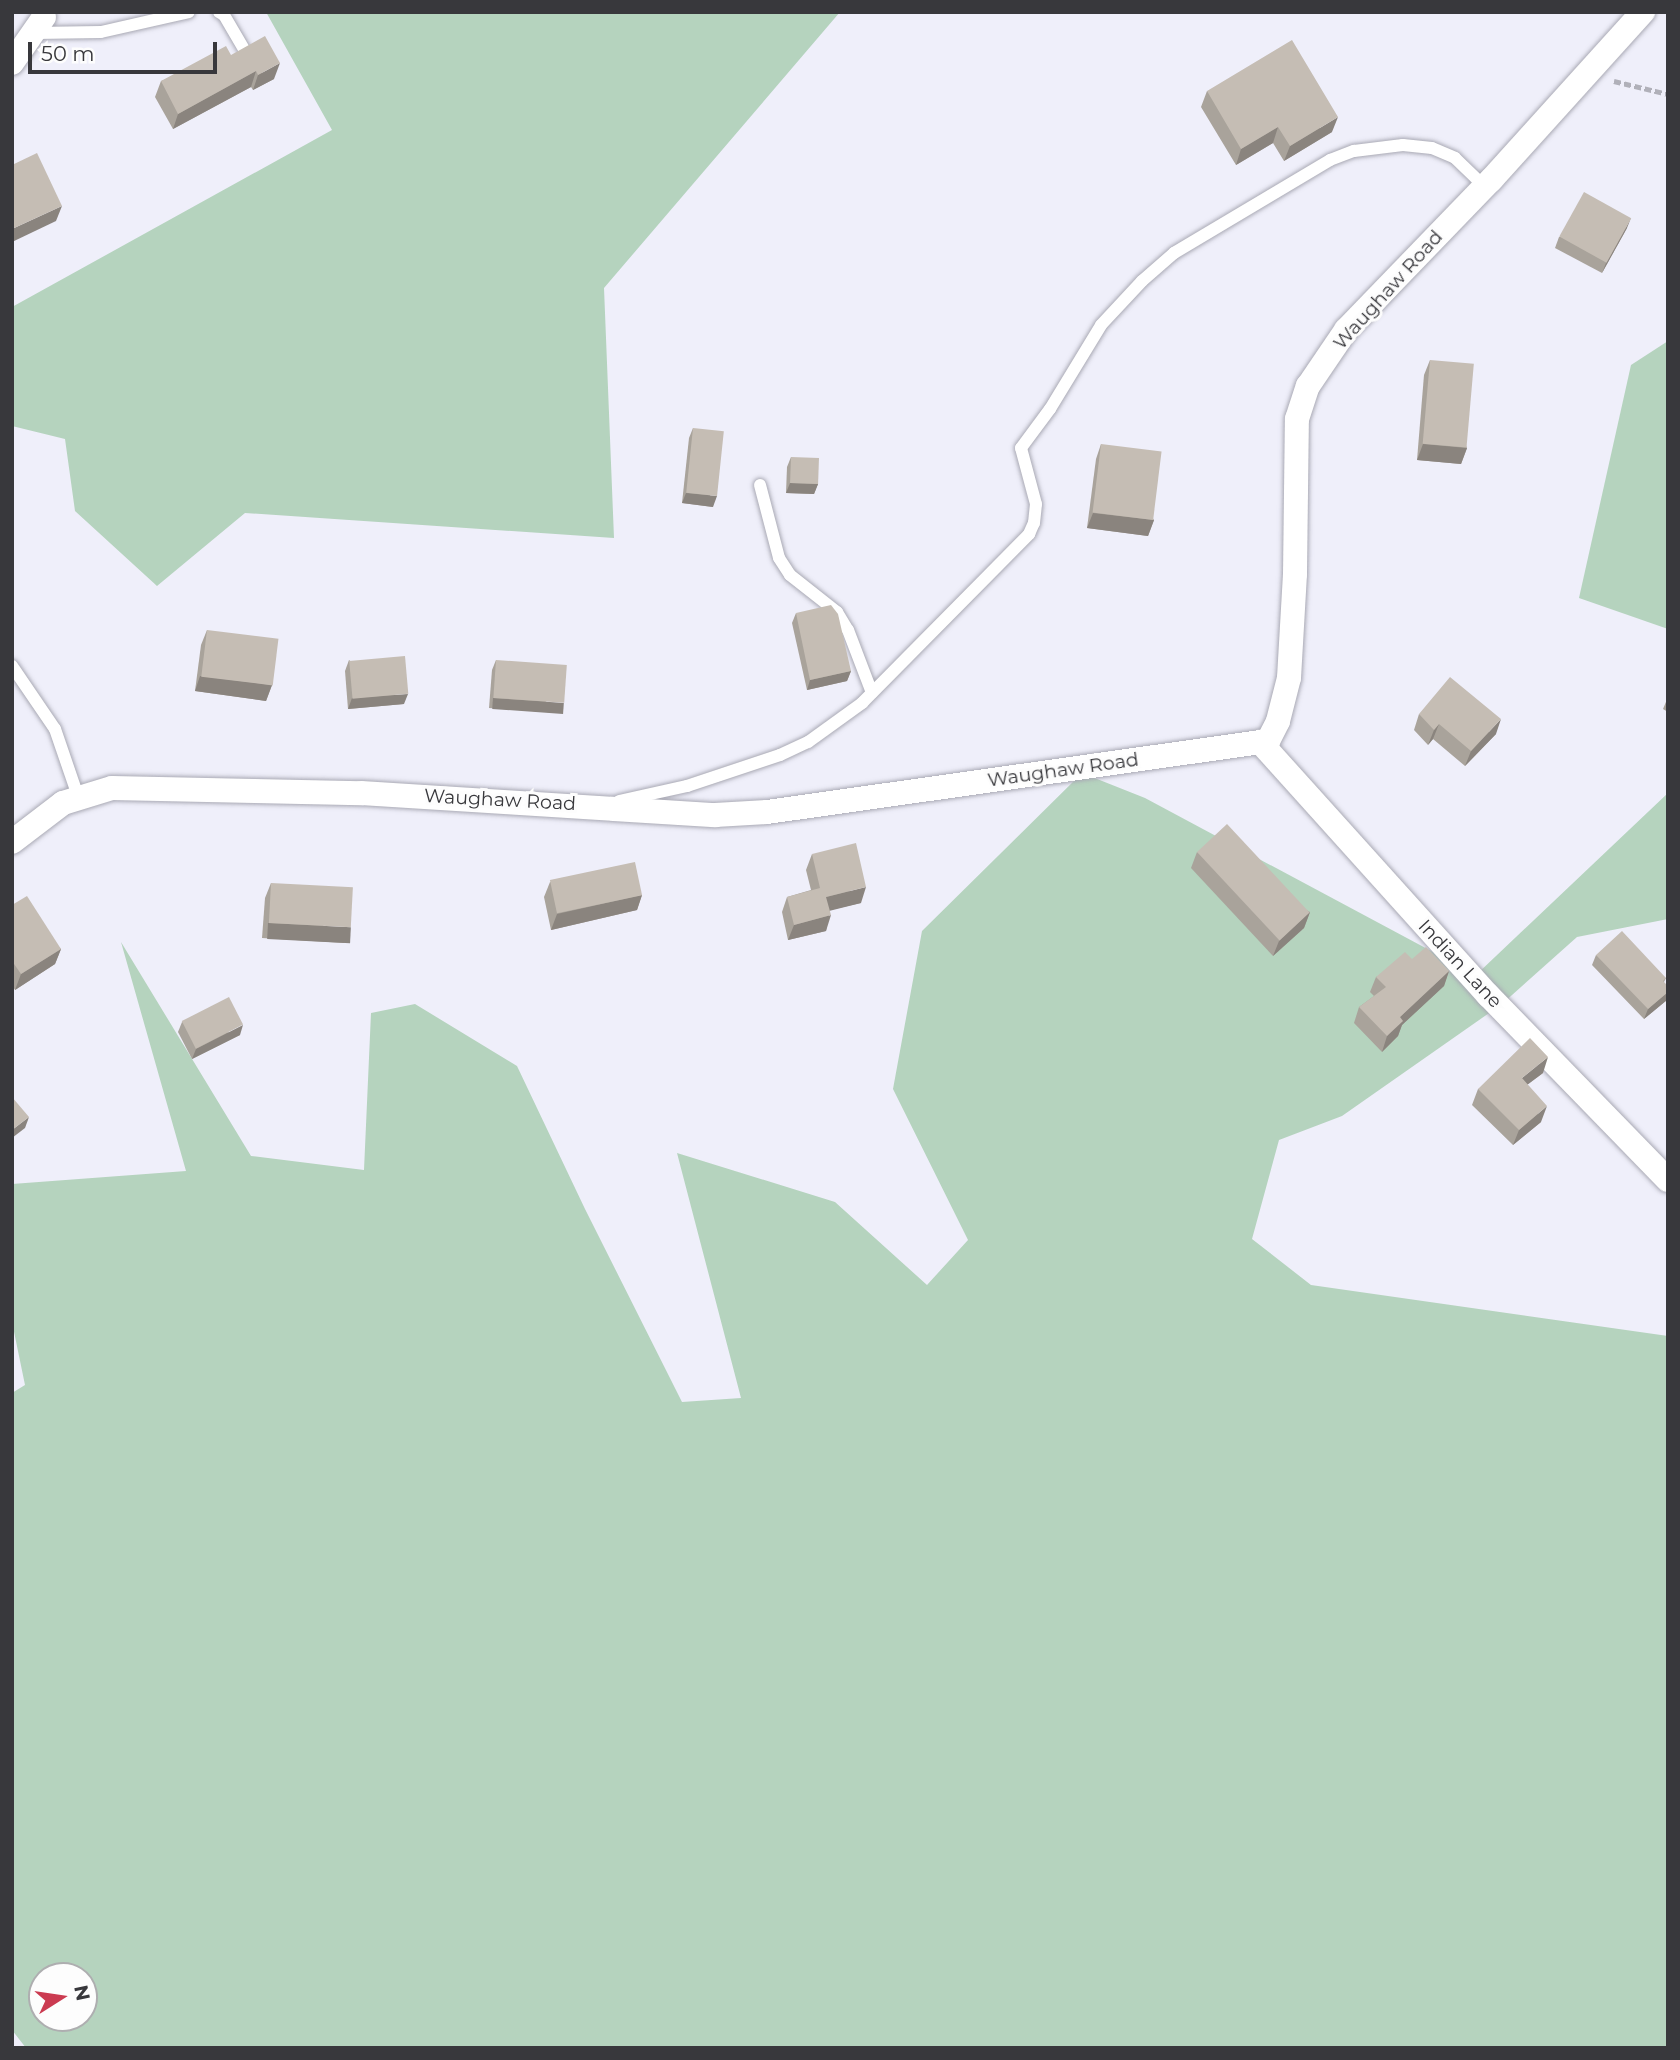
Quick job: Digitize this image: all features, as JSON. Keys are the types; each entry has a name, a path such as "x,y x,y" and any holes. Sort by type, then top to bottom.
{"street":[{"name":"Waughaw Road","path":"12,842 63,803 78,796 112,788 223,788 596,806 715,815 767,812 1268,741 1278,721 1289,678 1295,574 1297,419 1308,386 1346,330 1484,186 1643,12"},
{"path":"12,63 38,25"},
{"name":"Indian Lane","path":"1260,742 1488,995 1668,1180"}],"lane":[{"path":"38,25 112,30 189,12"},
{"path":"219,12 224,15 245,51"},
{"path":"596,806 687,786 780,755 808,742 846,716 872,693 1029,534 1034,523 1036,504 1021,448 1050,409 1101,325 1142,281 1174,253 1330,160 1354,151 1403,145 1432,148 1455,158 1484,186"},
{"path":"760,485 779,558 790,575 837,612 853,641 872,693"},
{"path":"12,666 55,729 78,796"}],"path":[{"path":"1587,75 1668,94"}],"green space":[{"path":"266,12 840,12 604,288 614,538 245,513 157,586 75,511 65,439 12,426 12,307 332,130"},
{"path":"1668,341 1668,629 1579,598 1631,365"},
{"path":"1082,773 1145,798 1476,975 1668,793 1668,919 1577,937 1502,1004 1342,1116 1279,1140 1252,1239 1311,1285 1668,1336 1668,2048 26,2048 12,2030 12,1393 25,1385 12,1322 12,1184 186,1171 121,942 251,1156 364,1170 371,1013 415,1004 517,1066 682,1402 741,1398 677,1153 835,1202 927,1285 968,1240 893,1089 922,931"}],"building":[{"path":"265,36 280,63 258,75 256,71 178,114 161,81 226,46 231,55"},
{"path":"1292,40 1338,117 1290,146 1278,127 1241,149 1207,91"},
{"path":"37,153 62,206 12,229 12,165"},
{"path":"1584,192 1631,218 1607,263 1559,237"},
{"path":"1430,360 1474,364 1467,448 1423,444"},
{"path":"693,428 724,431 717,496 686,493"},
{"path":"1101,444 1162,451 1153,520 1093,512"},
{"path":"791,457 819,458 818,484 790,483"},
{"path":"831,605 838,614 851,671 810,680 796,613"},
{"path":"207,630 278,639 273,685 201,677"},
{"path":"405,656 408,694 353,699 349,661"},
{"path":"496,660 567,665 564,703 493,698"},
{"path":"1450,677 1501,719 1471,751 1439,724 1434,730 1419,714"},
{"path":"1227,824 1310,912 1280,940 1197,852"},
{"path":"856,843 866,887 826,897 831,915 794,925 787,897 820,888 812,854"},
{"path":"635,862 642,895 557,913 550,880"},
{"path":"271,883 353,887 351,927 269,923"},
{"path":"27,896 61,949 21,974 12,961 12,905"},
{"path":"1622,931 1666,978 1663,981 1668,986 1668,992 1648,1009 1596,955"},
{"path":"1426,947 1449,971 1400,1017 1403,1021 1387,1036 1359,1007 1386,987 1376,977 1405,952 1412,959"},
{"path":"229,997 243,1025 196,1049 182,1021"},
{"path":"1530,1038 1548,1057 1522,1078 1547,1106 1519,1130 1478,1089"},
{"path":"12,1097 29,1117 12,1130"}]}
